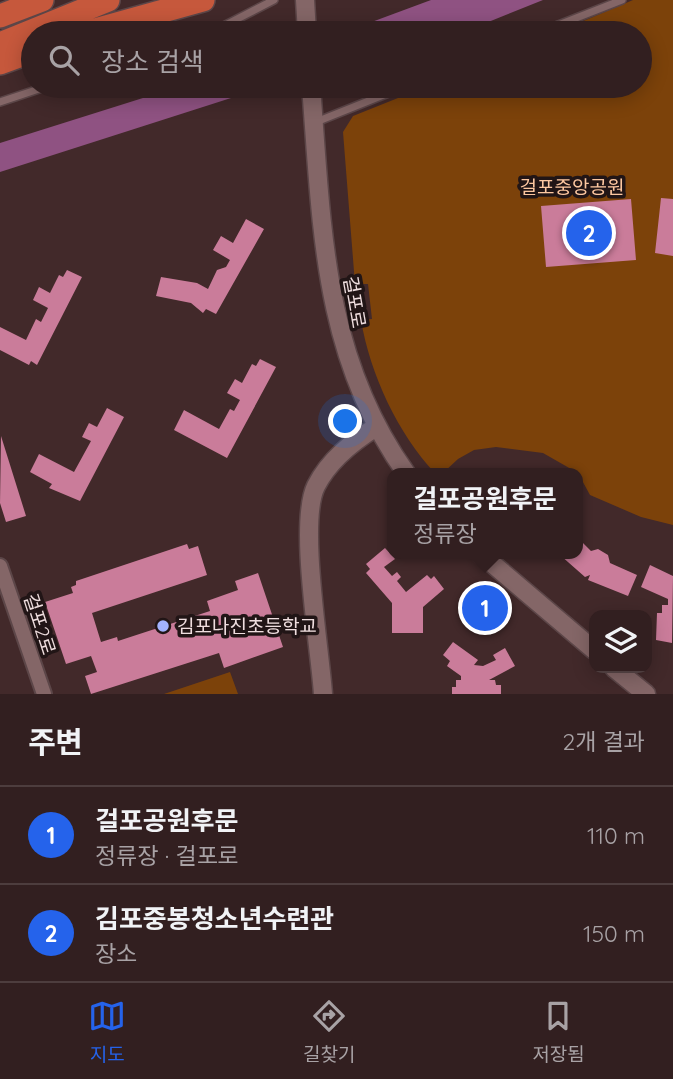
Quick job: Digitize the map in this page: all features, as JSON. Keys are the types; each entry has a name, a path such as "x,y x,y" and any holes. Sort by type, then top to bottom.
{"highway":[{"path":"0,16 42,0"},
{"path":"56,21 108,0"},
{"path":"127,21 203,0"},
{"path":"0,44 21,35"},
{"path":"0,63 21,55"}],"street":[{"path":"305,1 306,21"},
{"name":"걸포로","path":"312,98 334,313 343,347 376,427 403,468"},
{"path":"323,694 310,562 310,500 326,469 352,442 376,427"},
{"path":"333,694 319,538 321,495 376,427"},
{"path":"487,559 589,646"},
{"name":"걸포2로","path":"0,566 44,694"},
{"path":"620,673 646,694"}],"lane":[{"path":"233,21 274,0"},
{"path":"569,21 622,0"},
{"path":"0,102 21,95"},
{"path":"314,119 373,98"}],"green space":[{"name":"걸포중앙공원","path":"633,0 673,0 673,525 641,517 590,495 583,482 583,468 569,468 543,453 496,447 474,450 448,468 431,468 409,440 387,402 371,361 361,320 372,319 368,284 355,284 343,132 353,116 398,98 652,98 652,21 583,21"},
{"path":"230,672 238,694 164,694"}],"shaded area":[{"path":"431,0 543,0 491,21 374,21"},
{"path":"143,98 231,98 0,172 0,143"}],"building":[{"path":"661,198 673,199 673,256 655,253"},
{"path":"631,199 636,260 546,267 541,206"},
{"path":"246,219 264,229 216,314 206,309 203,313 191,303 156,296 161,277 197,283 208,289 217,270 226,267 230,260 213,250 221,236 233,243"},
{"path":"67,270 82,277 37,365 31,361 29,365 0,350 0,327 26,340 36,319 41,322 48,308 33,300 39,287 50,293 59,275 63,277"},
{"path":"260,359 276,367 227,458 174,430 184,410 219,429 230,409 234,411 240,400 227,393 235,379 242,383 252,364 256,366"},
{"path":"107,408 124,417 80,501 49,488 52,484 30,472 39,454 74,472 91,441 82,437 89,423 97,427"},
{"path":"1,436 26,516 6,522 0,503"},
{"path":"583,543 591,551 598,549 608,555 610,563 637,575 628,596 588,580 590,575 585,577 565,559 583,559"},
{"path":"187,544 189,549 198,546 207,575 92,613 101,642 117,637 118,641 210,611 207,601 238,590 235,581 258,573 283,647 224,668 219,653 91,694 85,676 97,672 91,656 66,664 45,602 73,593 71,587 76,585 76,581"},
{"path":"385,548 387,559 395,559 384,567 392,576 397,572 401,577 397,581 406,592 427,575 431,579 434,576 444,589 423,607 423,633 392,633 392,603 366,573 370,569 366,564"},
{"path":"650,565 673,576 672,643 656,640 657,613 662,613 662,605 668,605 668,599 641,587"},
{"path":"453,642 478,660 474,665 483,666 496,660 493,655 505,648 515,666 489,680 495,680 496,685 501,685 501,694 452,694 452,687 456,687 456,680 461,680 461,676 447,666 450,661 443,655"}],"place":[{"name":"김포중봉청소년수련관","path":"589,233"},
{"name":"걸포공원후문","path":"485,608"},
{"name":"김포나진초등학교","path":"163,626"}]}
